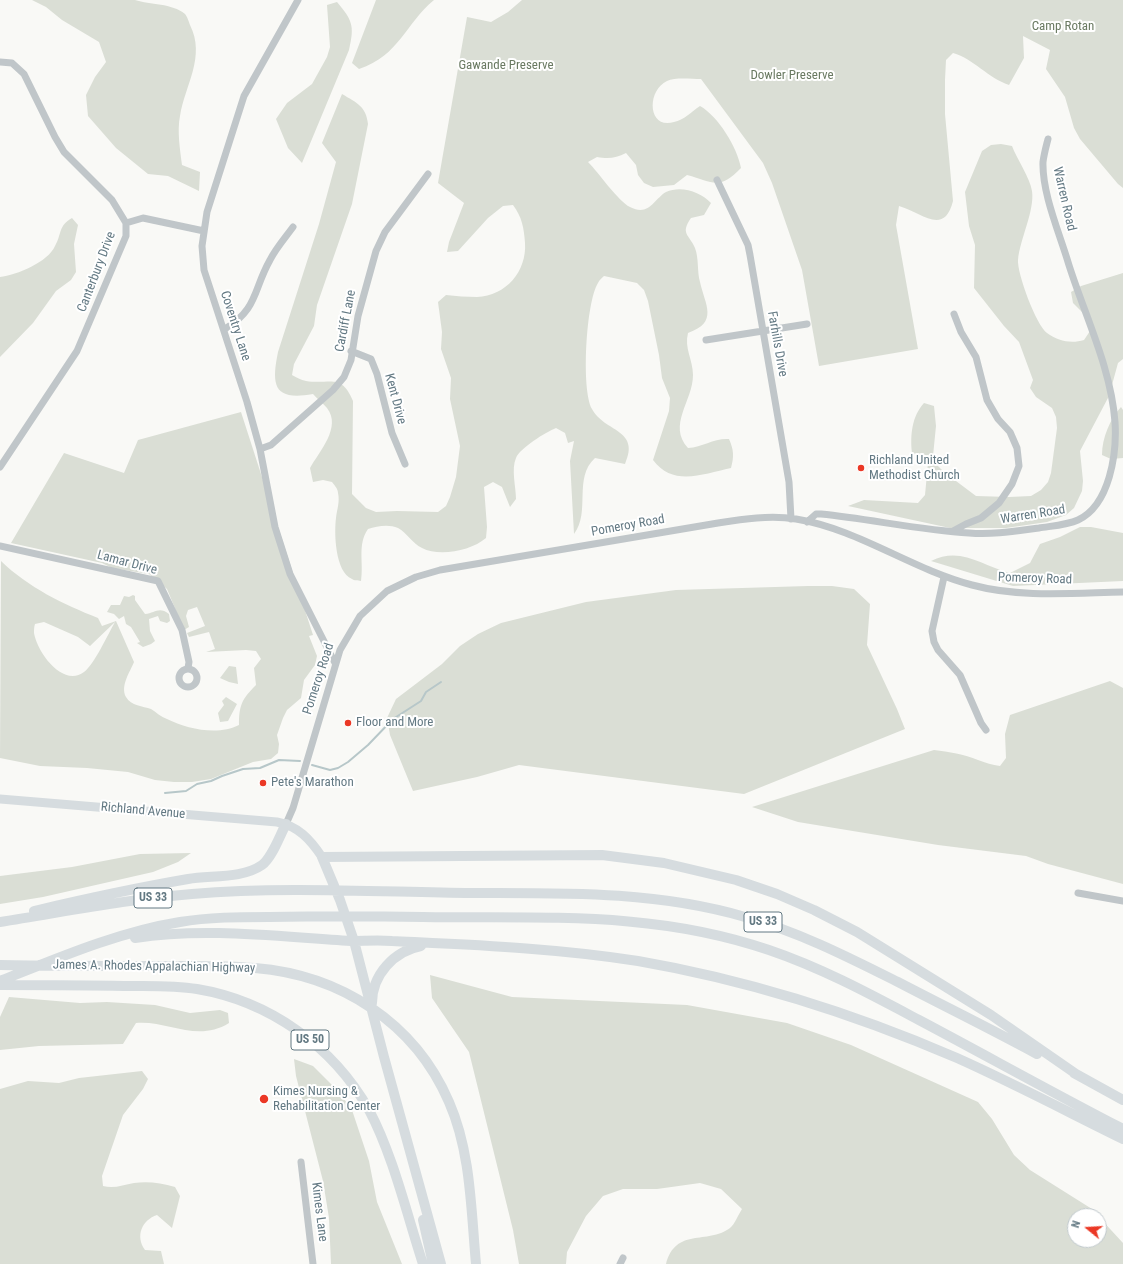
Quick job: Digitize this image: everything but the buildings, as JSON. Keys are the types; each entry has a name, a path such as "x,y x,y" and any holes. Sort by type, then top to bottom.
{"highway":[{"path":"0,919 98,896 190,879 249,871 268,860 286,824"},
{"path":"441,1264 414,1170 354,941 340,900 322,857 602,855 664,863 736,880 814,910 857,932 991,1016 1079,1076"},
{"name":"US 33","path":"0,922 189,894 308,889 601,894 673,901 710,907 784,929 817,942 962,1014 1123,1100"},
{"name":"US 33","path":"0,981 90,946 142,931 192,920 308,915 583,918 625,920 685,928 737,940 820,969 1123,1129"},
{"path":"90,946 151,936 191,934 303,937 354,941 485,945 549,950 638,961 753,986 822,1006 890,1031 956,1058 1123,1139"},
{"path":"372,1013 372,998 378,981 387,965 401,953 413,948 436,944"},
{"name":"James A. Rhodes Appalachian Highway","path":"0,965 257,968 292,974 329,984 376,1009 419,1050 435,1073 450,1103 461,1137 470,1191 476,1264"},
{"name":"James A. Rhodes Appalachian Highway","path":"0,985 68,985 196,989 245,1002 270,1013 297,1028 339,1066 353,1084 369,1111 385,1146 422,1264"},
{"path":"414,1170 427,1242 433,1264"}],"main road":[{"name":"Richland Avenue","path":"0,799 219,818 267,820 286,824 305,835 322,857"}],"street":[{"name":"Coventry Lane","path":"298,0 244,96 206,212 202,246 204,270 225,329 260,449 275,527 290,574 335,663"},
{"name":"Canterbury Drive","path":"0,62 12,63 24,74 48,124 64,152 112,200 126,223 126,236 77,351 0,467"},
{"name":"Warren Road","path":"807,522 816,514 820,514 970,533 1006,532 1079,520 1097,504 1111,476 1115,423 1110,393 1047,191 1043,162 1048,139"},
{"name":"Cardiff Lane","path":"260,449 271,445 333,390 344,377 351,360 351,351 363,293 376,251 385,232 428,174"},
{"name":"Farhills Drive","path":"717,180 748,245 789,482 791,519"},
{"path":"126,223 143,218 204,231"},
{"path":"225,329 235,323 249,308 269,261 293,227"},
{"path":"953,531 982,518 999,503 1012,484 1019,466 1015,442 1010,432 998,419 987,400 976,357 961,332 954,314"},
{"path":"706,340 807,324"},
{"name":"Kent Drive","path":"351,351 372,360 392,433 405,464"},
{"name":"Pomeroy Road","path":"286,824 293,808 335,663 348,635 368,608 387,591 425,574 492,560 741,519 791,519 842,532 944,577 974,586 1014,592 1123,592"},
{"name":"Lamar Drive","path":"0,546 158,581 182,630 189,662 188,668"},
{"path":"944,577 932,631 934,642 938,650 960,675 981,723 986,730"},
{"path":"1078,893 1123,901"},
{"name":"Kimes Lane","path":"300,1162 313,1264"}],"green space":[{"path":"32,0 135,0 167,6 180,10 185,14 194,37 196,48 193,71 180,116 179,140 182,165 200,172 199,191 168,176 148,174 116,148 88,116 86,95 95,77 106,62 99,42 62,20 46,7"},
{"path":"376,0 434,0 424,9 401,38 384,56 359,69 352,63"},
{"path":"522,0 1123,0 1123,188 1080,139 1074,128 1065,97 1046,69 1050,50 1023,36 1024,58 1009,85 994,78 961,56 953,53 946,60 945,114 953,201 949,212 944,218 938,220 923,217 899,206 896,225 918,349 819,366 802,270 772,183 763,163 701,79 679,79 667,81 660,86 653,100 655,115 659,120 665,123 678,121 700,106 720,124 726,133 739,160 741,168 727,180 721,182 710,182 687,175 674,185 653,187 644,183 638,175 636,165 626,153 612,158 597,157 588,162 625,204 637,210 642,210 651,206 666,192 678,189 696,193 711,203 704,215 691,218 686,227 687,234 695,248 698,261 699,278 708,312 704,324 698,329 688,333 687,344 693,375 692,385 680,422 680,431 682,439 688,448 718,440 729,439 733,454 731,468 699,475 679,476 661,468 653,460 669,411 670,398 662,378 648,301 644,290 637,283 604,276 598,282 590,308 586,346 589,399 592,409 598,417 625,437 628,444 629,453 625,464 595,458 588,466 583,485 581,516 579,525 574,534 570,461 574,441 568,443 565,433 556,428 528,445 518,454 514,467 516,499 510,507 502,487 493,482 484,487 487,527 486,538 480,543 455,551 429,551 418,546 398,528 383,526 368,529 362,547 361,581 354,580 346,575 342,569 337,552 335,533 339,499 337,490 332,482 323,480 313,482 310,468 328,439 332,423 331,415 327,408 313,394 300,396 283,393 278,388 275,374 278,352 319,224 336,162 322,143 342,94 363,109 368,124 352,204 317,305 314,326 294,364 292,375 306,381 339,383 349,392 353,401 352,494 366,508 376,512 438,512 446,506 450,497 456,477 460,446 450,399 451,378 441,349 442,332 438,302 446,295 465,297 487,296 505,287 513,280 518,272 525,253 525,243 524,232 519,214 513,205 503,206 488,218 458,251 447,252 449,242 464,203 438,183 467,17 491,22 508,12"},
{"path":"337,2 351,23 351,41 349,50 302,163 288,148 276,119 287,103 312,84 327,57 330,47 327,5"},
{"path":"1001,144 1012,146 1031,186 1031,207 1018,260 1028,298 1038,320 1047,333 1065,341 1074,342 1084,340 1090,331 1091,321 1073,303 1071,292 1081,286 1123,273 1123,359 1118,363 1109,396 1080,451 1083,481 1082,491 1074,508 1066,515 1047,522 1006,528 950,528 848,506 864,500 918,503 925,495 928,463 921,455 912,453 911,439 914,420 924,403 934,406 936,426 933,456 937,465 976,496 1031,496 1041,490 1048,482 1051,473 1057,428 1056,417 1052,408 1036,397 1030,388 1033,380 1019,342 1004,326 974,288 975,245 969,226 965,192 982,151 991,145"},
{"path":"72,218 78,225 74,244 76,272 71,280 56,291 33,323 0,357 0,277 23,271 46,257 55,246 64,224"},
{"path":"1121,407 1123,410 1123,458 1111,459 1102,455 1103,442 1110,423"},
{"path":"241,412 313,635 309,636 317,656 315,665 304,680 301,698 287,710 283,718 277,735 279,744 278,753 271,759 253,762 211,779 192,782 174,782 155,780 128,772 87,768 40,766 0,758 1,561 12,571 35,587 72,607 98,618 102,626 116,621 134,662 126,679 124,688 124,693 128,700 137,705 151,709 163,717 184,726 212,731 239,725 242,703 247,694 256,685 254,668 261,659 256,651 206,652 215,649 209,632 189,637 187,633 205,626 197,607 188,610 186,616 189,627 184,630 167,589 149,574 112,568 102,563 11,543 64,453 124,473 138,440","holes":["44,622 78,637 90,646 115,622 92,663 84,672 76,676 60,672 52,666 36,641 34,633 35,624"]},
{"path":"1080,527 1091,527 1123,533 1123,581 1013,586 931,561 942,557 962,556 1010,573 1030,563 1040,544 1060,537"},
{"path":"832,586 854,589 870,604 867,645 905,729 744,794 519,765 477,777 413,791 390,735 387,718 396,699 442,664 460,646 478,634 501,623 586,602 676,590"},
{"path":"133,595 145,614 162,610 169,614 170,621 167,623 160,621 158,616 149,619 150,631 155,641 143,647 137,643 140,642 131,627 126,624 124,616 119,619 114,614 107,612 111,605 120,605 124,596 129,597"},
{"path":"229,666 236,667 238,684 220,678"},
{"path":"1110,681 1123,688 1123,884 1048,864 1026,856 938,845 798,822 752,807 934,750 951,752 1000,766 1006,758 1005,734 1010,715"},
{"path":"226,697 237,704 228,721 220,722 218,713 224,705 222,701"},
{"path":"191,853 178,862 153,872 43,897 0,904 0,876 72,867 140,854"},
{"path":"430,975 512,997 687,1005 787,1023 851,1045 978,1102 992,1119 1014,1155 1030,1170 1090,1208 1067,1208 1067,1248 1107,1248 1107,1226 1123,1243 1123,1264 666,1264 677,1245 693,1238 712,1236 721,1233 732,1226 742,1209 721,1189 700,1183 657,1189 623,1189 603,1196 586,1216 567,1252 566,1264 519,1264 513,1230 469,1052 432,998"},
{"path":"9,997 80,1003 107,1002 155,1005 190,1013 220,1010 228,1013 229,1023 217,1029 194,1031 148,1023 136,1023 123,1044 39,1046 0,1050 0,1017"},
{"path":"294,1059 313,1066 339,1092 352,1110 369,1161 377,1202 402,1264 331,1264 329,1218 323,1181 296,1076"},
{"path":"142,1071 148,1079 143,1089 123,1115 102,1176 103,1186 115,1187 144,1182 160,1183 175,1187 180,1196 172,1228 157,1215 147,1221 140,1234 142,1245 145,1250 161,1251 164,1264 0,1264 0,1089 28,1081 59,1083 79,1078"}],"waterway":[{"path":"312,765 330,770 338,768 348,762 368,745 393,719 421,701 426,692 441,682"},
{"path":"165,793 186,791 197,784 211,781 243,769 260,768 279,760 300,761"}],"place":[{"name":"Richland United Methodist Church","path":"861,468"},
{"name":"Floor and More","path":"348,723"},
{"name":"Pete's Marathon","path":"263,783"},
{"name":"Kimes Nursing & Rehabilitation Center","path":"264,1099"}],"park label":[{"name":"Camp Rotan","path":"1063,27"},
{"name":"Gawande Preserve","path":"506,66"},
{"name":"Dowler Preserve","path":"792,76"}]}
